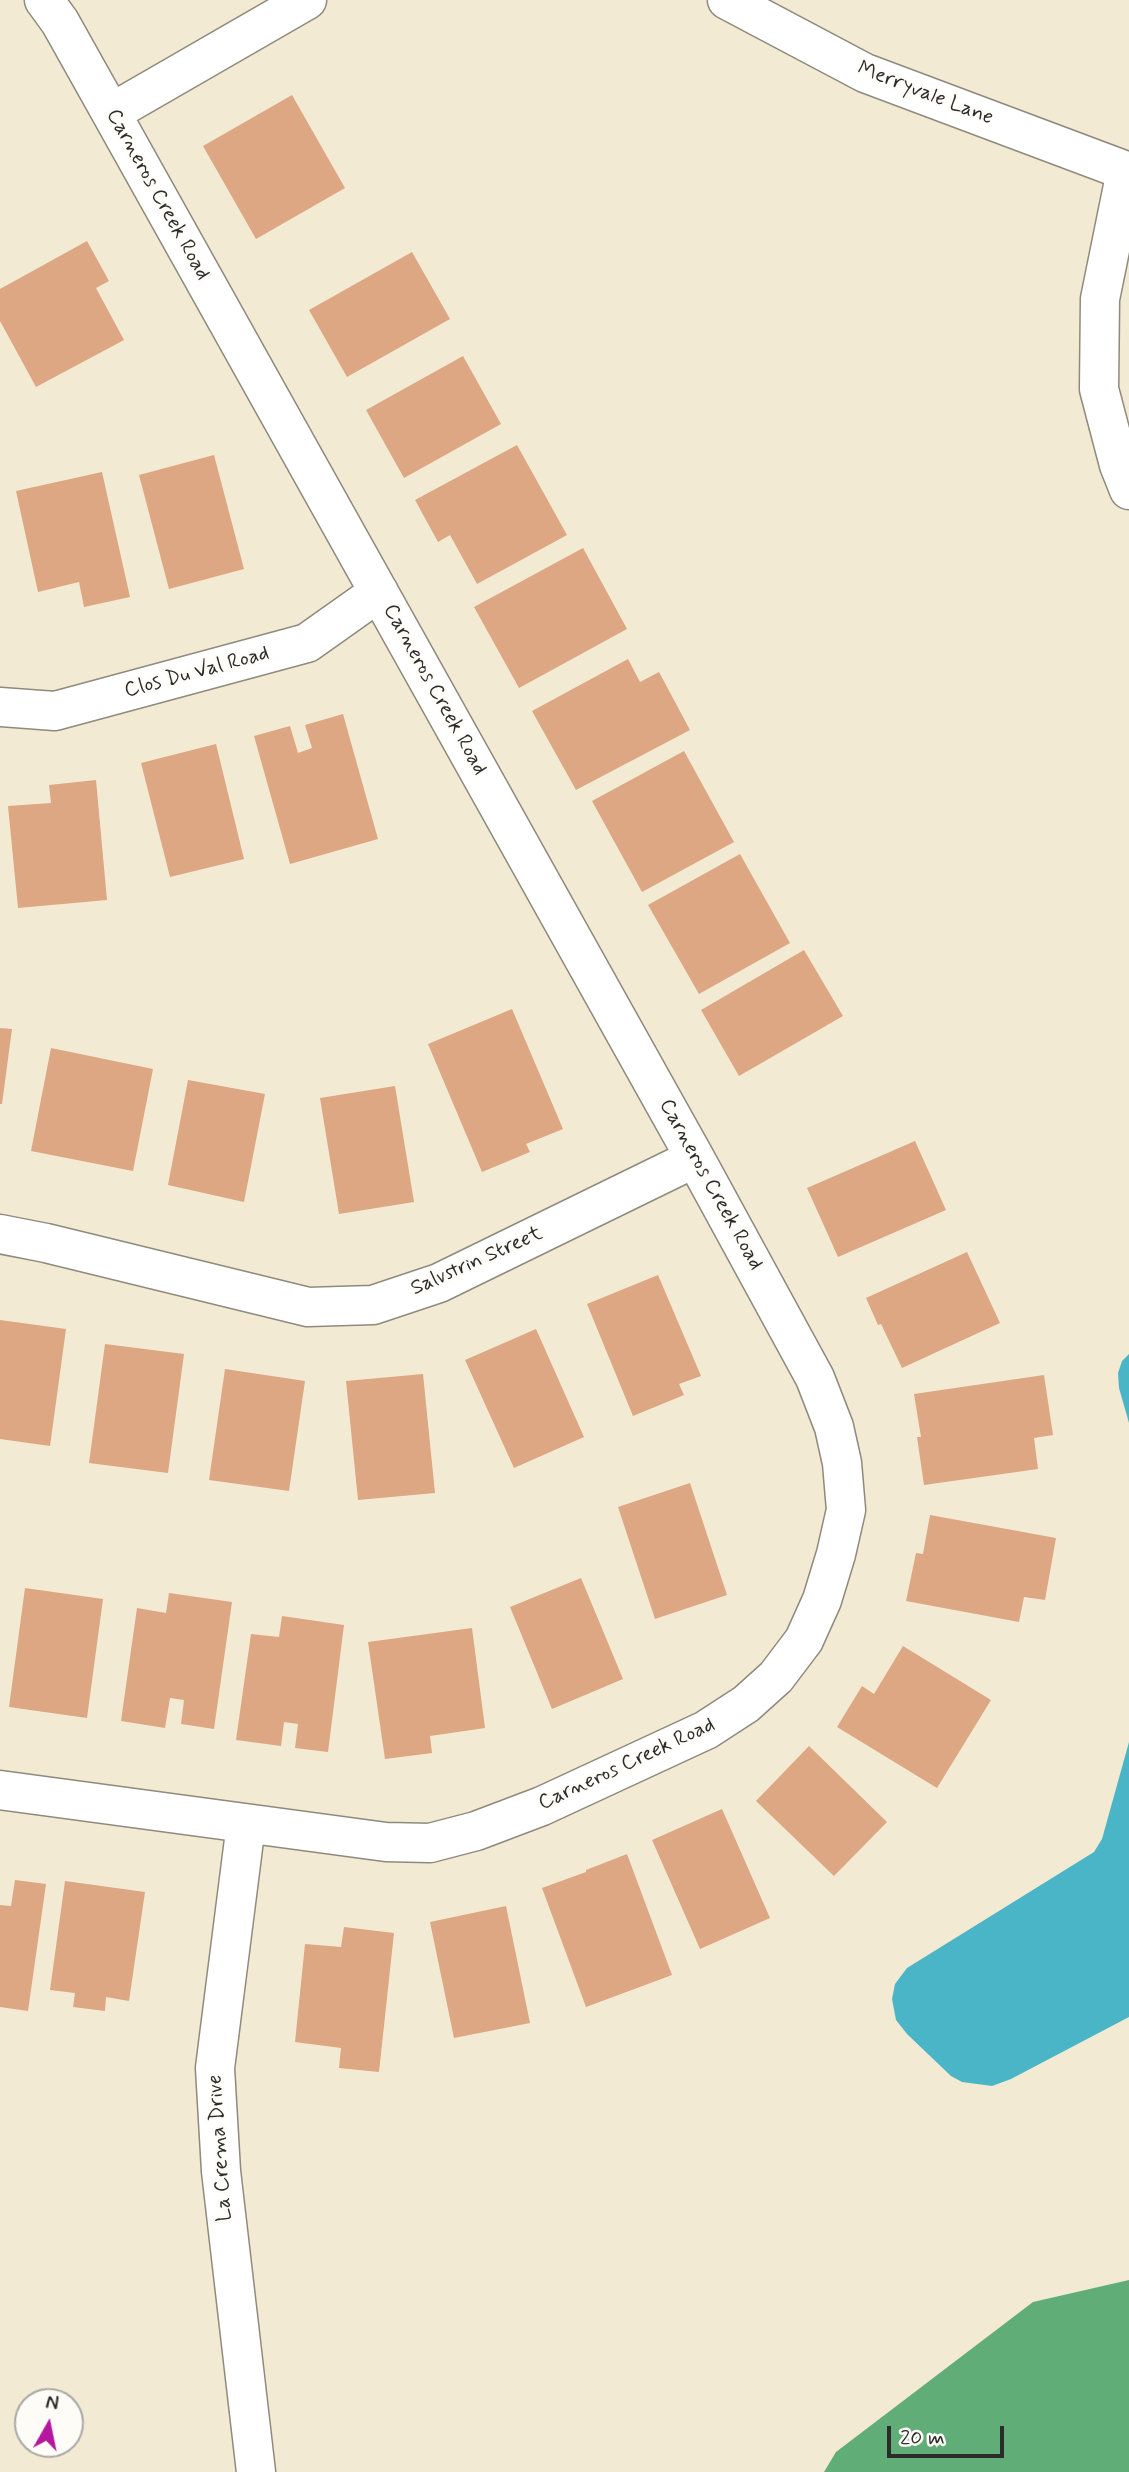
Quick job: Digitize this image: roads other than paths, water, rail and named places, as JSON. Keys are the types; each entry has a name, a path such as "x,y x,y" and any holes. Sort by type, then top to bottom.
{"street":[{"name":"Carneros Creek Road","path":"0,1790 386,1842 430,1843 476,1831 542,1807 706,1730 746,1704 776,1677 804,1640 822,1600 846,1510 842,1462 834,1427 815,1378 695,1158 111,113 60,22 44,0"},
{"path":"111,113 307,0"},
{"name":"Merryvale Lane","path":"727,0 865,73 1127,171"},
{"path":"1127,171 1100,299 1099,389 1119,465 1129,490"},
{"name":"Clos Du Val Road","path":"0,707 55,711 307,643 379,592"},
{"name":"Salvstrin Street","path":"0,1234 308,1307 373,1304 439,1283 695,1158"},
{"name":"La Crema Drive","path":"246,1824 215,2068 221,2171 256,2472"}],"water":[{"path":"1129,1354 1129,1423 1119,1388 1118,1373 1122,1361"},
{"path":"1129,1742 1129,2017 1011,2079 992,2086 962,2082 951,2076 896,2020 892,1999 895,1984 907,1968 1094,1852 1102,1839"}]}
